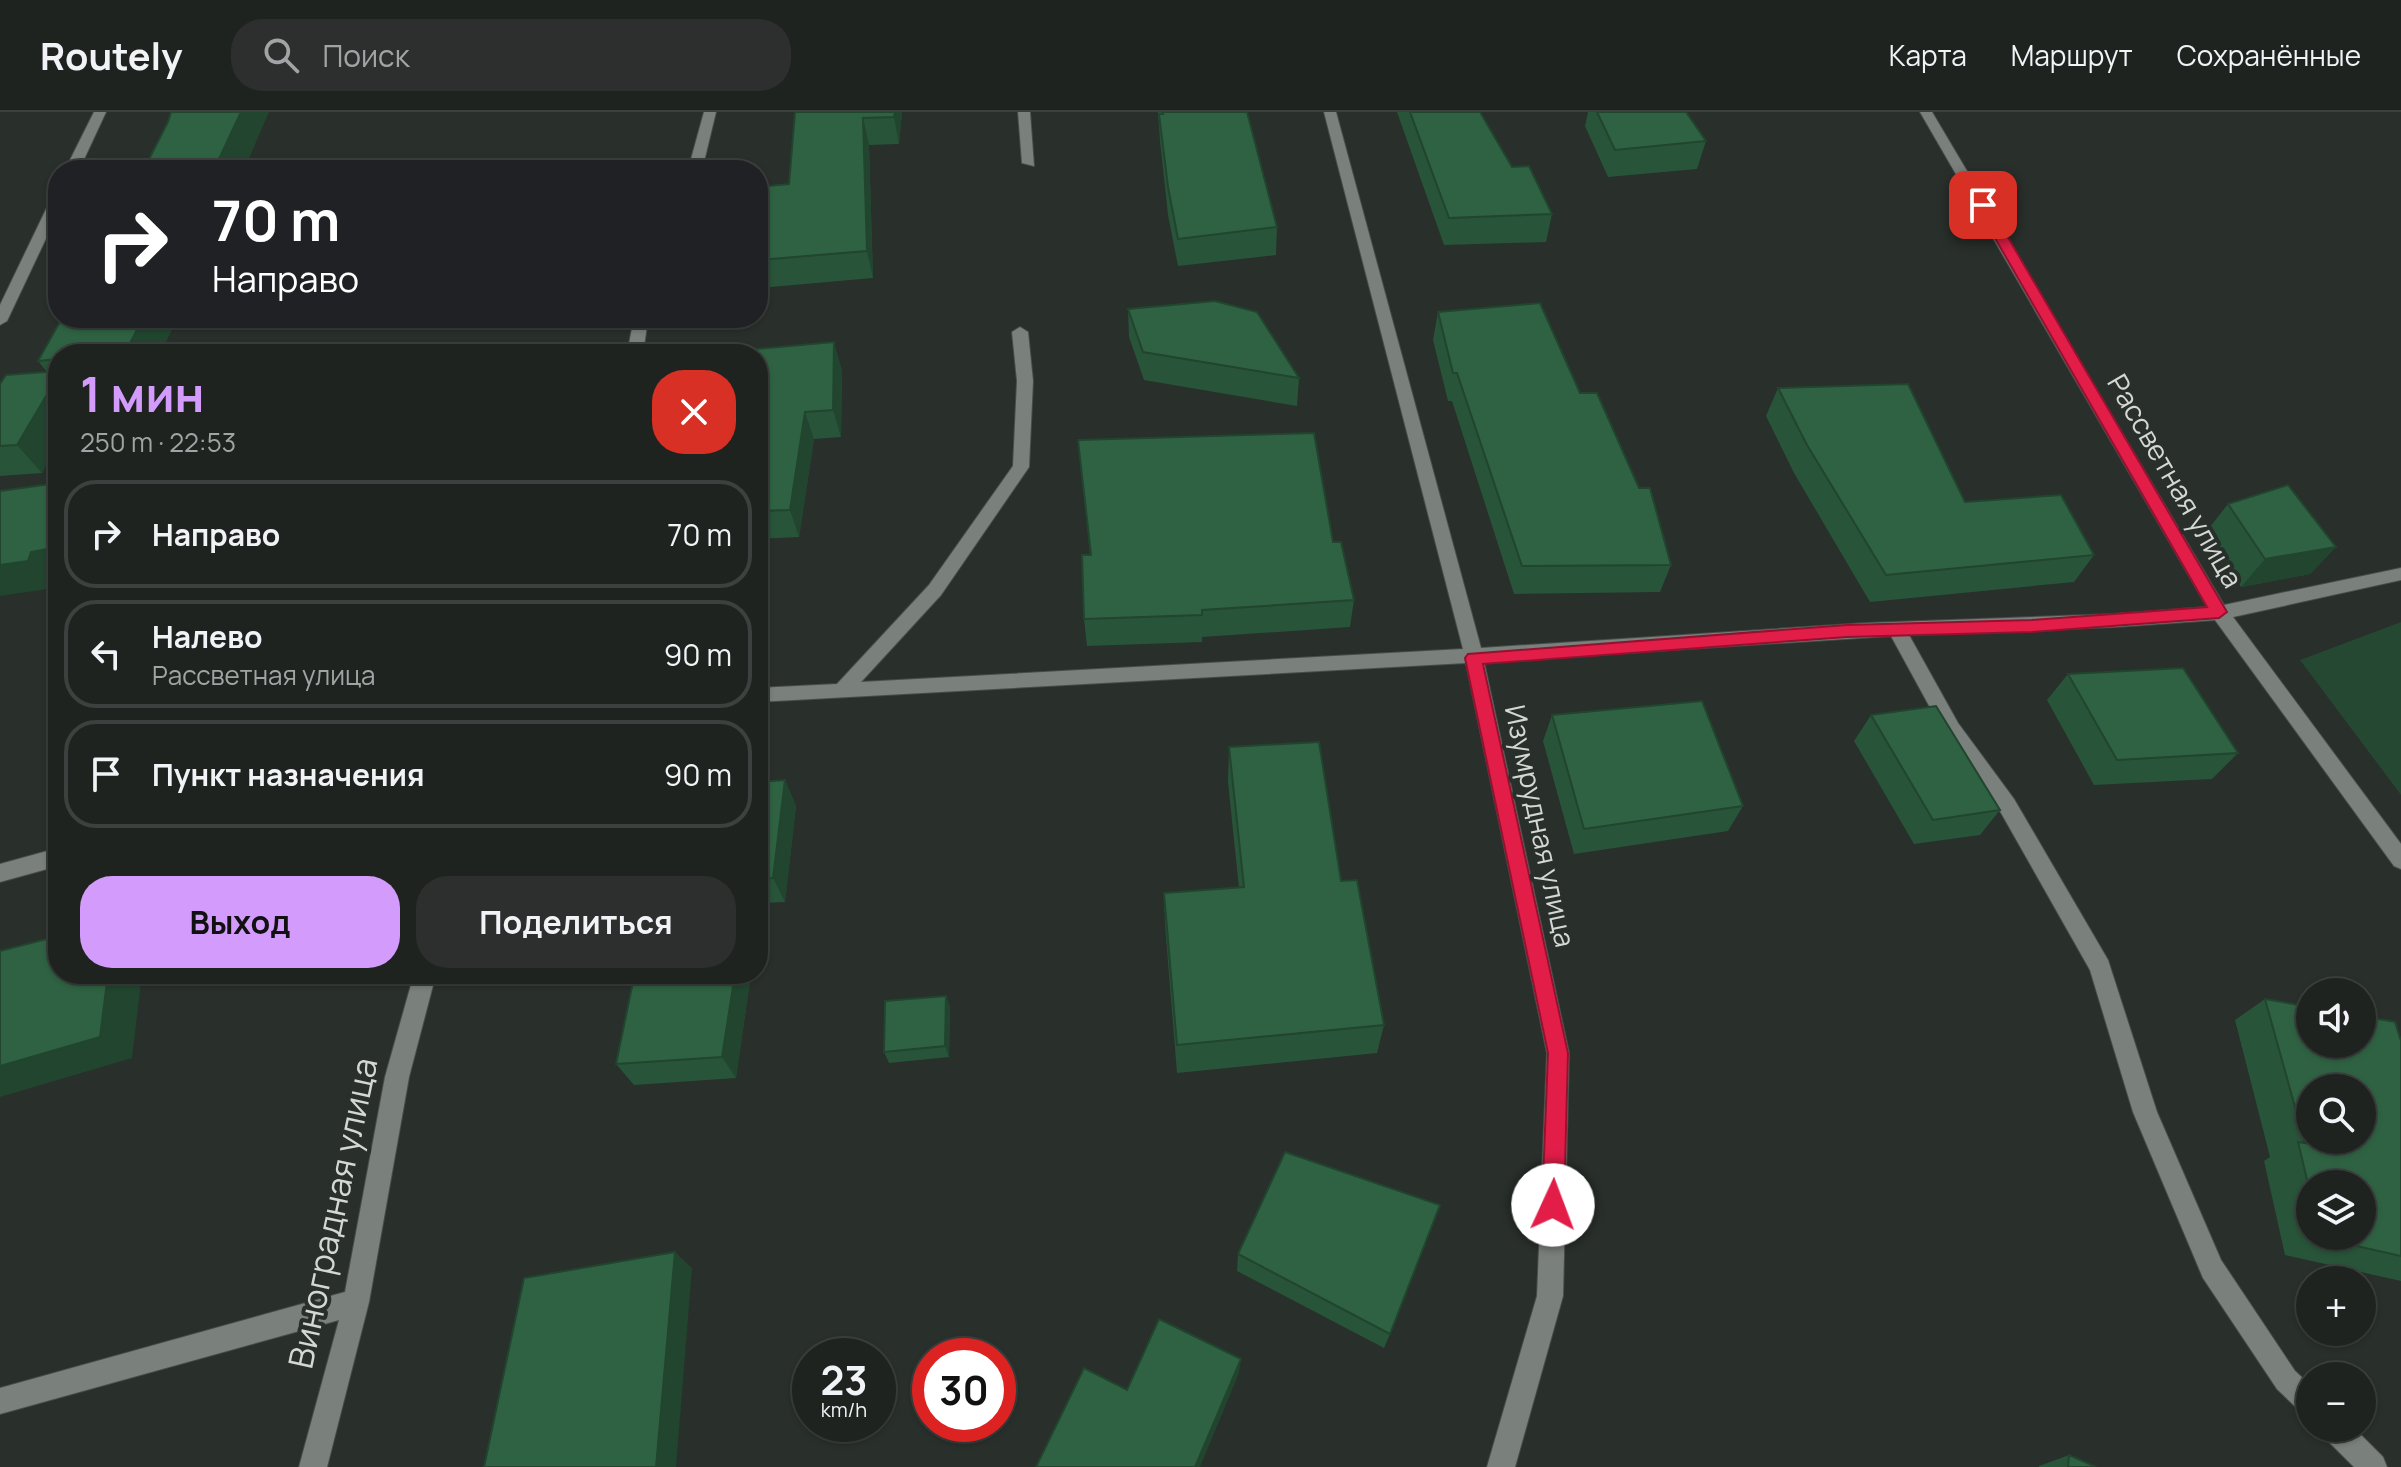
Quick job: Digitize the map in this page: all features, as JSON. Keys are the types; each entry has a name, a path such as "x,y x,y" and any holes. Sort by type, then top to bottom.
{"street":[{"path":"77,160 100,112"},
{"path":"698,160 710,112"},
{"path":"1024,112 1029,163"},
{"name":"Изумрудная улица","path":"1330,112 1474,658 1558,1053 1550,1296 1501,1467"},
{"name":"Рассветная улица","path":"1926,112 2219,612 2401,860"},
{"path":"0,321 48,220"},
{"path":"842,691 935,590 1021,467 1025,381 1020,332"},
{"path":"768,695 1474,658 1897,630 2032,626 2219,612 2401,574"},
{"path":"1897,630 1951,728 2007,805 2100,967 2145,1112 2212,1269 2286,1380 2296,1390"},
{"path":"0,873 48,860"},
{"name":"Виноградная улица","path":"313,1467 356,1302 397,1077 422,984"},
{"path":"0,1401 356,1302"},
{"path":"2349,1442 2373,1467"}],"green space":[{"path":"2401,622 2401,795 2300,660"}],"building":[{"path":"171,112 241,112 219,159 149,160"},
{"path":"795,112 895,112 894,117 863,118 867,251 768,259 768,186 789,184"},
{"path":"1247,112 1277,227 1178,239 1168,187 1159,114"},
{"path":"1410,112 1480,112 1512,167 1529,166 1552,214 1449,218"},
{"path":"1597,112 1686,112 1706,141 1615,150"},
{"path":"1215,301 1257,312 1299,378 1143,352 1128,309"},
{"path":"1540,303 1580,393 1597,393 1639,488 1650,488 1671,565 1522,566 1457,373 1453,373 1438,312"},
{"path":"56,328 138,328 130,344 48,344 48,360 38,361"},
{"path":"834,342 833,410 805,412 790,510 768,511 768,348"},
{"path":"48,372 48,393 17,445 0,446 0,384 6,375"},
{"path":"1908,384 1965,502 2061,495 2094,555 1886,575 1807,445 1778,388"},
{"path":"1314,433 1333,542 1341,542 1354,600 1202,610 1202,615 1084,619 1082,555 1091,555 1078,440"},
{"path":"48,484 48,546 31,552 28,561 0,565 0,491"},
{"path":"2288,485 2336,547 2265,559 2228,504"},
{"path":"2183,668 2238,753 2117,760 2068,674"},
{"path":"1702,701 1743,806 1584,829 1552,715"},
{"path":"1936,706 2000,810 1933,820 1871,715"},
{"path":"1319,742 1341,881 1357,880 1384,1025 1177,1045 1164,893 1244,887 1229,747"},
{"path":"785,780 773,878 768,878 768,781"},
{"path":"48,939 48,984 107,984 100,1037 0,1066 0,951"},
{"path":"633,984 733,984 722,1057 616,1064"},
{"path":"946,996 945,1046 884,1052 885,1001"},
{"path":"2265,999 2296,1005 2296,1058 2376,1058 2376,1019 2395,1022 2401,1041 2401,1256 2374,1250 2376,1170 2305,1170 2301,1154 2376,1154 2376,1074 2296,1074 2296,1111"},
{"path":"1285,1152 1440,1205 1390,1334 1238,1254"},
{"path":"675,1252 656,1467 484,1467 524,1278"},
{"path":"1159,1319 1241,1359 1195,1467 1036,1467 1084,1368 1127,1390"},
{"path":"2069,1455 2096,1467 2068,1467"}],"route":[{"path":"1553,1205 1558,1053 1474,658 1847,631 2032,626 2219,612 1983,205"}]}
